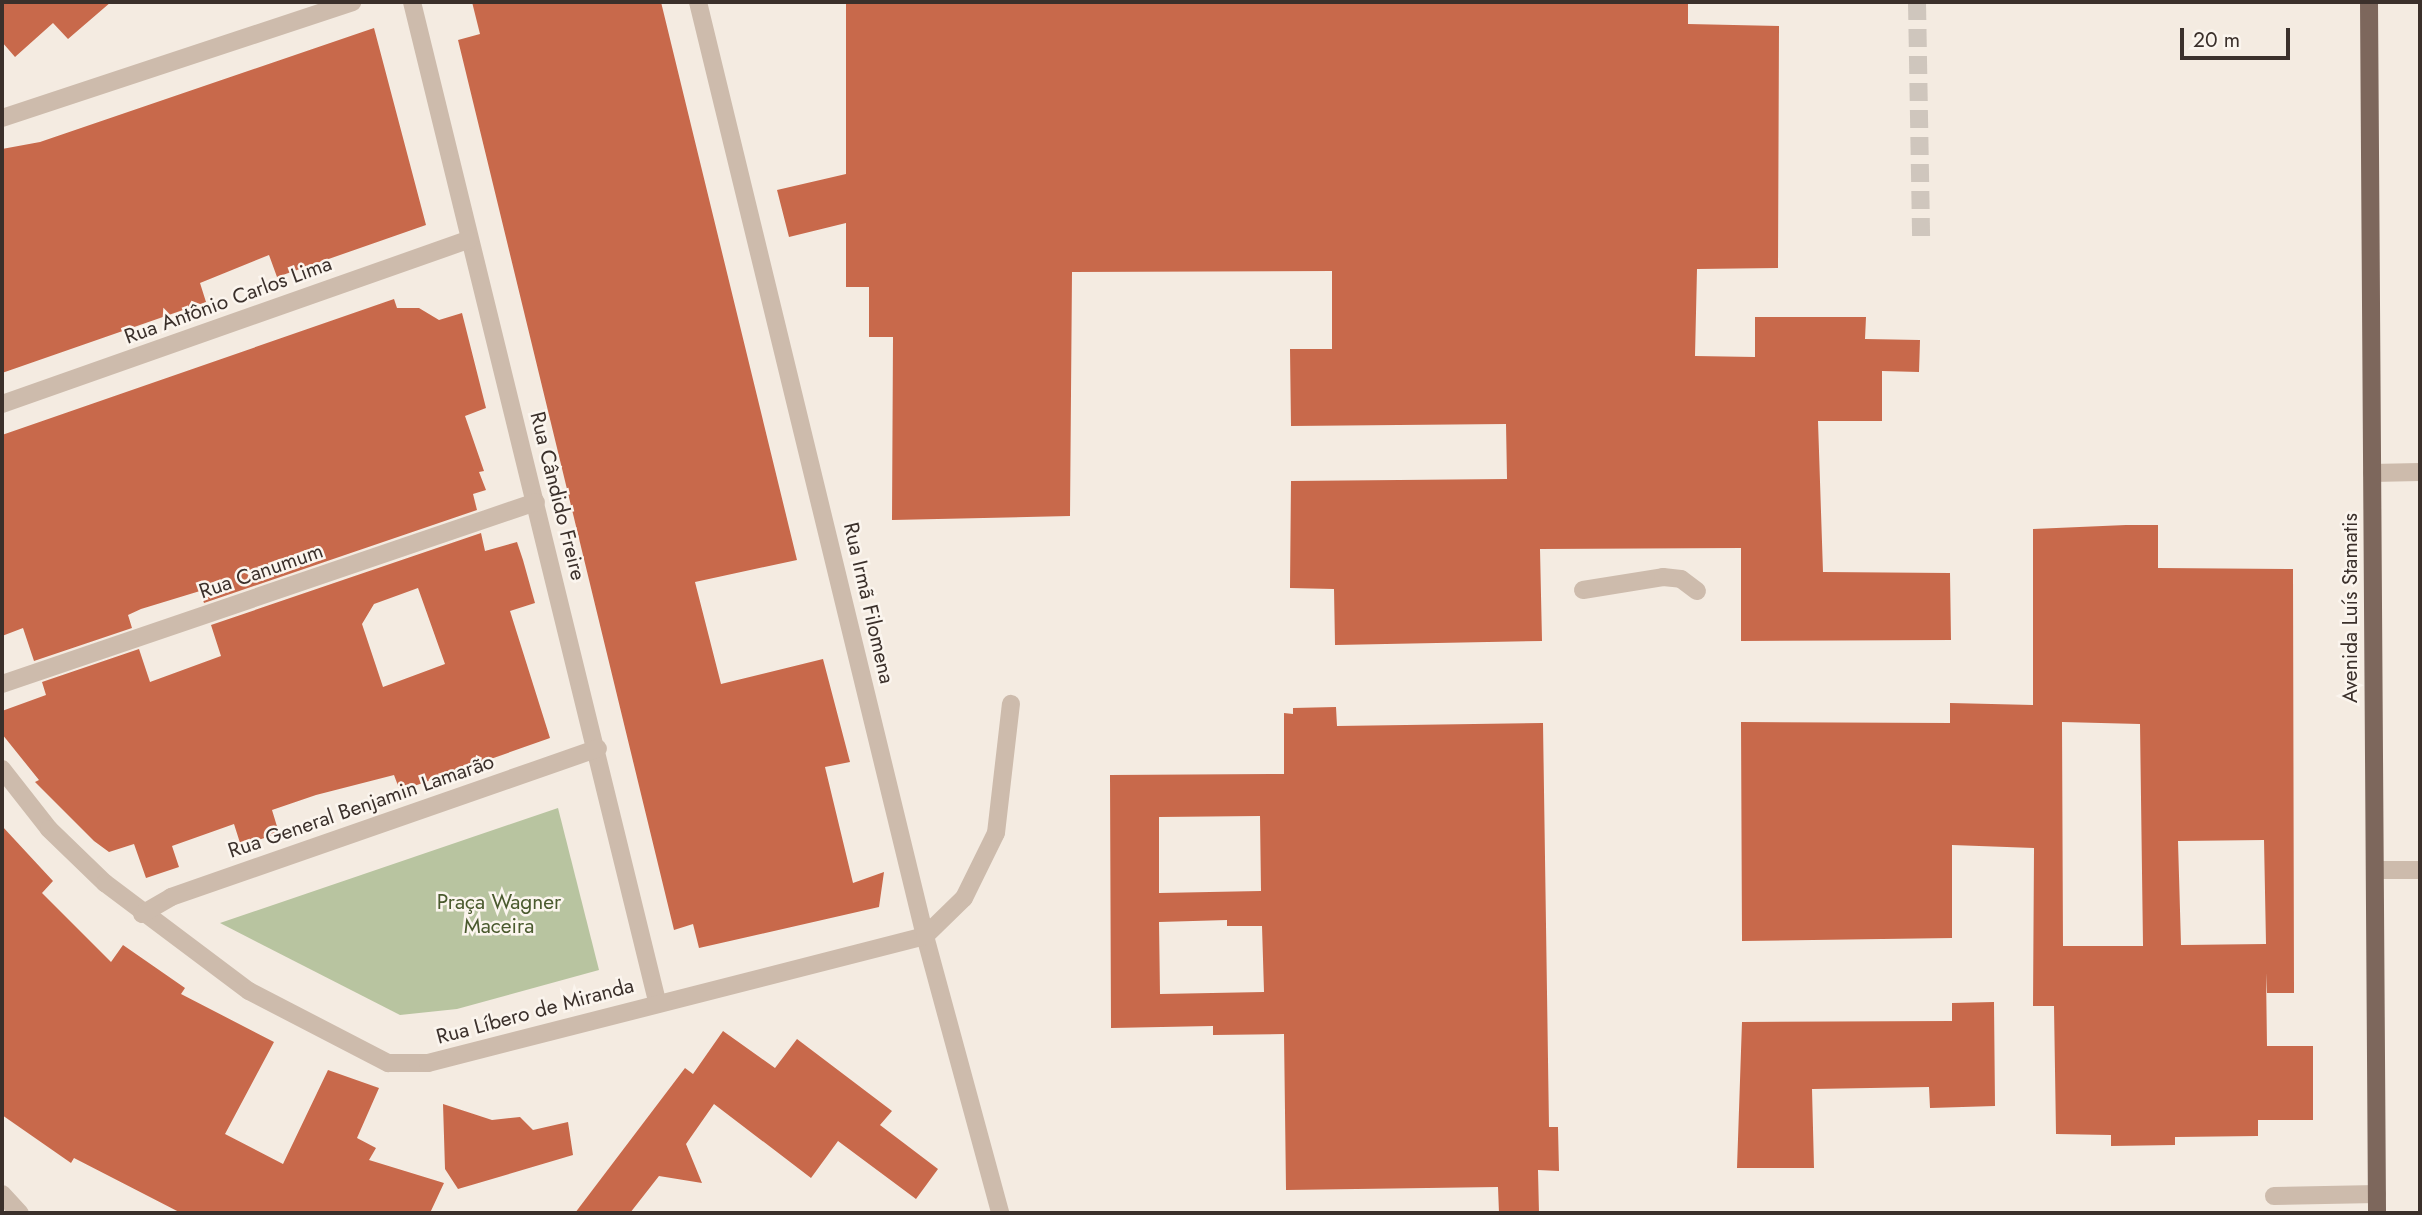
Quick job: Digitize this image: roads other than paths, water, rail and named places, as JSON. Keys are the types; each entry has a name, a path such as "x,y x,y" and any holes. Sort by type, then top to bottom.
{"main road":[{"name":"Avenida Luís Stamatis","path":"2369,2 2377,1213"}],"street":[{"path":"2,118 352,2"},
{"name":"Rua Cândido Freire","path":"412,2 469,240 598,747 657,1001"},
{"name":"Rua Irmã Filomena","path":"698,2 925,936 1000,1213"},
{"name":"Rua Antônio Carlos Lima","path":"2,404 469,240"},
{"path":"2372,473 2420,472"},
{"name":"Rua Canumum","path":"2,684 536,502"},
{"path":"1583,590 1663,577 1681,579 1697,591"},
{"path":"925,936 964,898 996,833 1011,704"},
{"name":"Rua General Benjamin Lamarão","path":"142,914 171,897 598,747"},
{"name":"Rua Líbero de Miranda","path":"2,769 49,829 142,914 249,991 388,1063 428,1063 503,1047 657,1001 925,936"},
{"path":"2375,870 2420,870"},
{"path":"2,1194 20,1213"},
{"path":"2274,1196 2377,1194"}],"tunnel":[{"path":"1917,2 1921,242"}],"park label":[{"name":"Praça Wagner Maceira","path":"499,914"}]}
